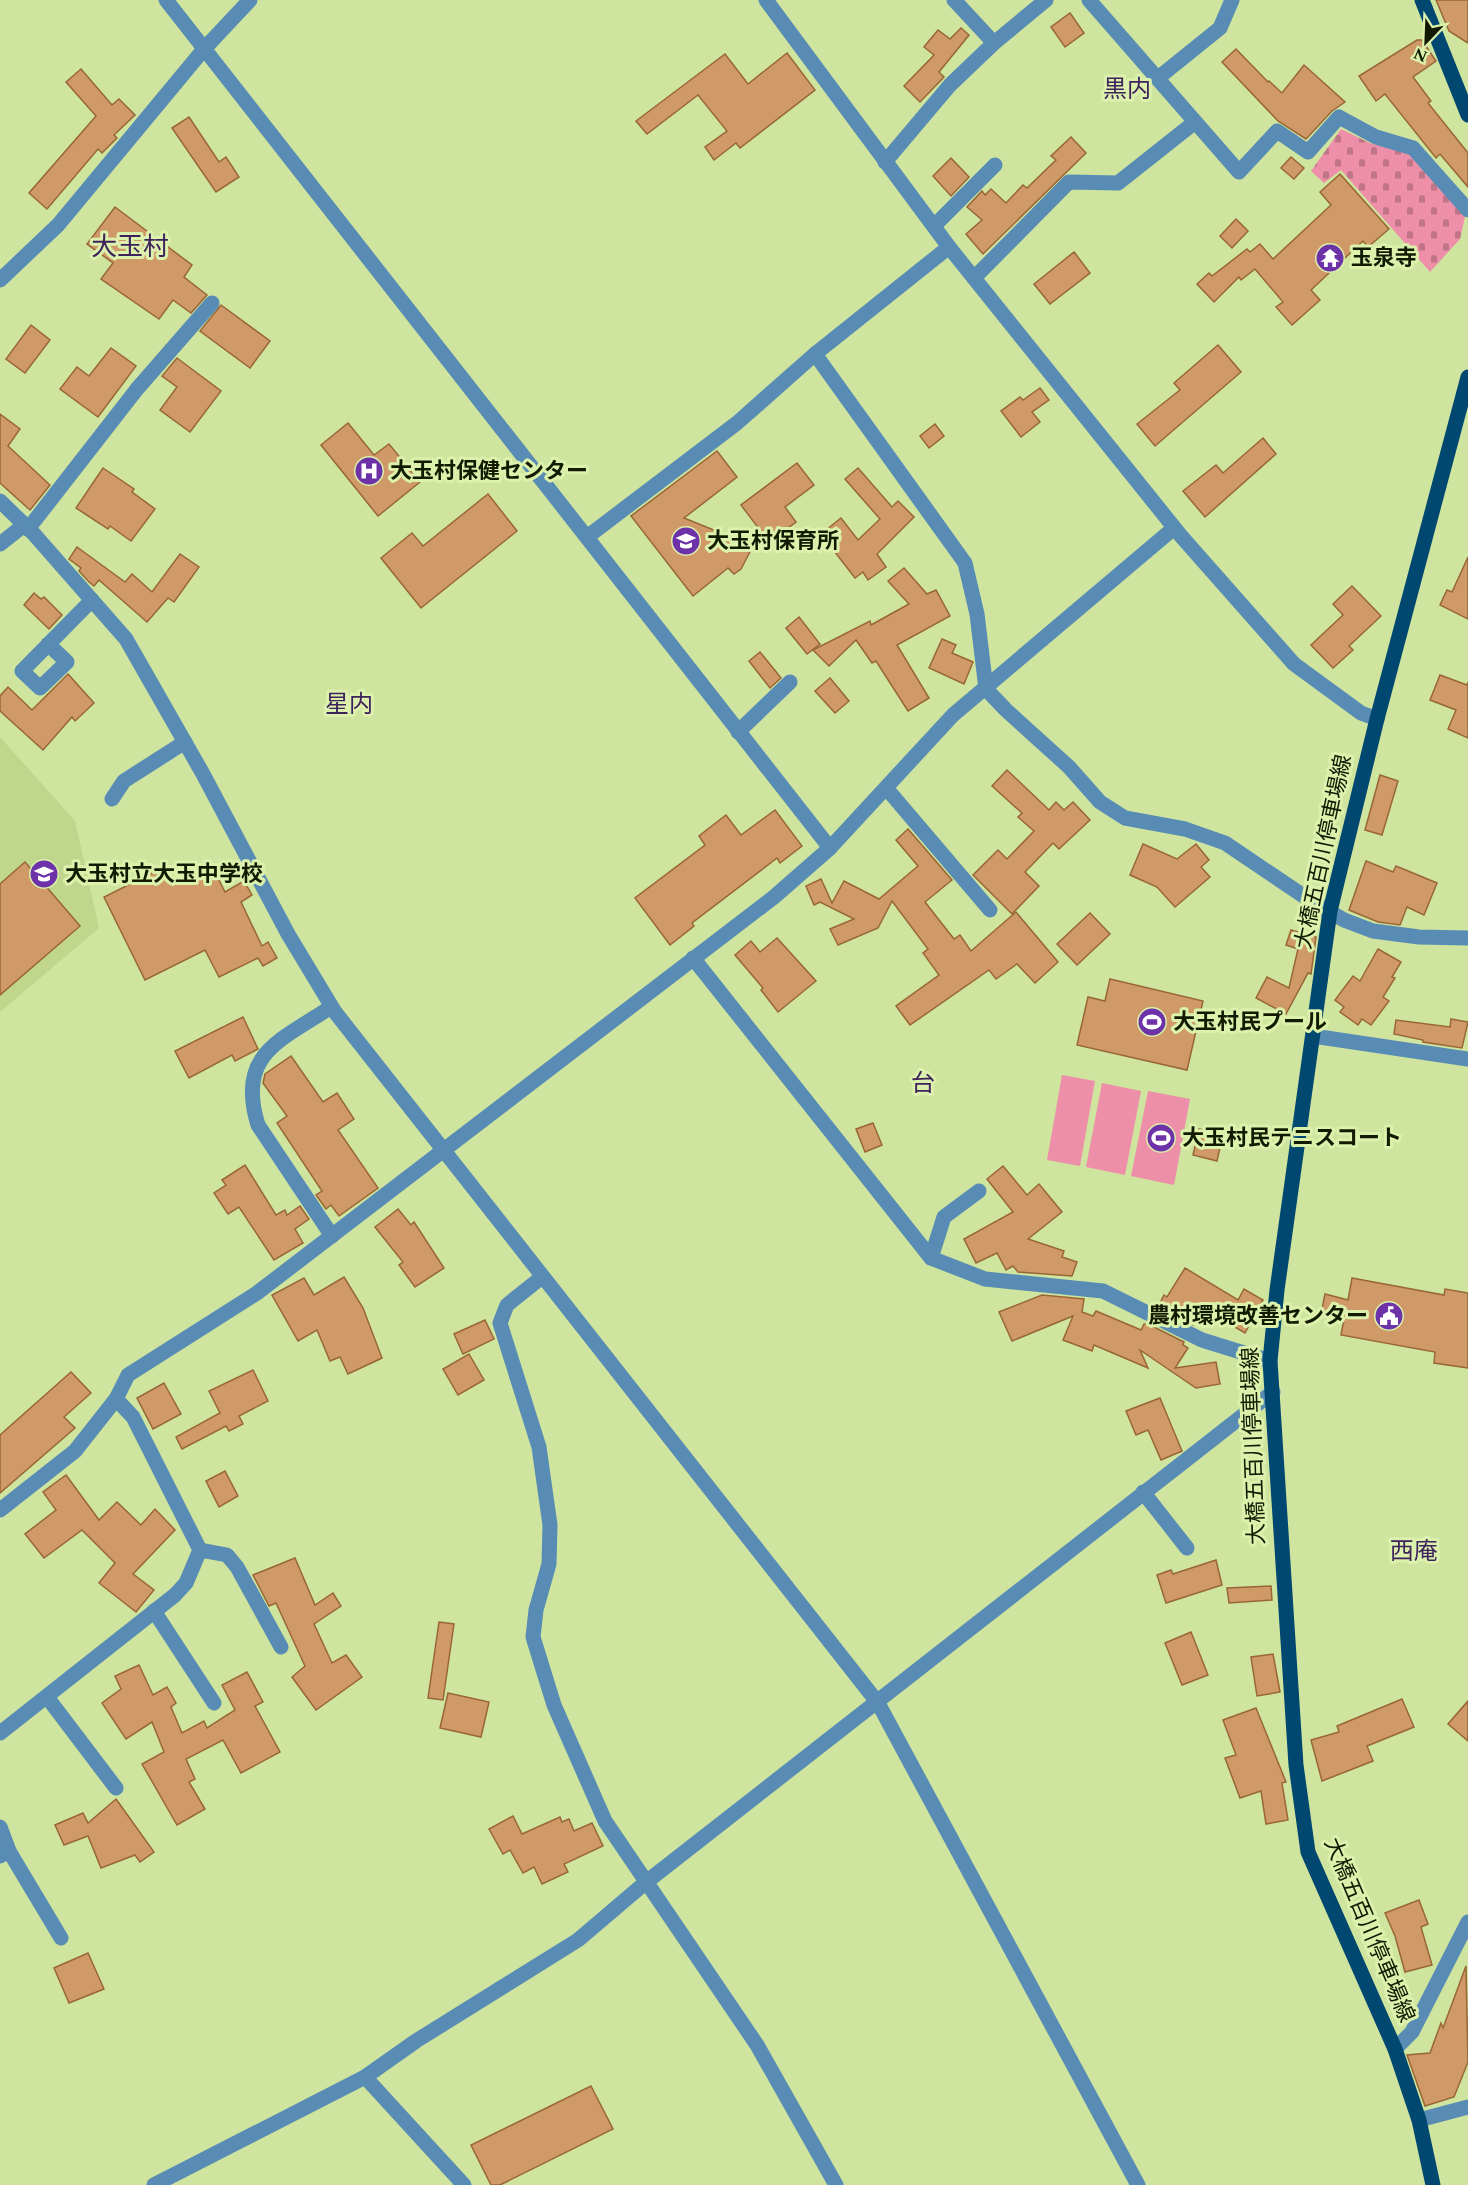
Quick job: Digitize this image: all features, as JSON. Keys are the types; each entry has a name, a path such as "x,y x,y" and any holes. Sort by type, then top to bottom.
{"main road":[{"path":"1422,0 1468,115"},
{"name":"大橋五百川停車場線","path":"1433,2185 1419,2120 1395,2049 1308,1852 1296,1765 1270,1361 1277,1290 1330,911 1377,719 1468,377"}],"street":[{"path":"166,0 830,848"},
{"path":"0,280 58,225 204,49 250,0"},
{"path":"766,0 949,247 1174,528 1294,664 1360,713 1377,719"},
{"path":"954,0 994,43"},
{"path":"885,162 950,85 994,43 1046,0"},
{"path":"1089,0 1239,172 1276,131 1308,152 1339,117 1376,137 1413,148 1468,210"},
{"path":"1158,78 1220,28 1232,0"},
{"path":"975,277 1069,182 1118,183 1196,122"},
{"path":"934,226 995,165"},
{"path":"587,537 737,423 815,354 949,247"},
{"path":"0,544 26,527 137,389 212,303"},
{"path":"815,354 965,563 977,614 986,689 1069,767 1101,802 1125,818 1185,829 1225,843 1330,911 1373,931 1419,937 1468,938"},
{"path":"0,501 126,639 185,742 288,934 331,1007 878,1703 1138,2185"},
{"path":"1,1506 75,1451 116,1399 128,1375 257,1293 774,897 830,848 953,715 1174,528"},
{"path":"48,644 92,600"},
{"path":"738,732 790,682"},
{"path":"112,799 124,781 185,742"},
{"path":"887,789 990,910"},
{"path":"693,958 931,1258 985,1279 1103,1291 1202,1340 1270,1361"},
{"path":"331,1007 269,1049 256,1065 252,1105 258,1125 332,1236"},
{"path":"1313,1036 1468,1059"},
{"path":"931,1258 944,1217 979,1191"},
{"path":"542,1277 507,1305 500,1323 539,1447 550,1525 549,1564 536,1610 533,1637 554,1705 605,1821 757,2045 836,2185"},
{"path":"154,2185 365,2077 416,2040 578,1941 645,1883 1273,1392"},
{"path":"0,1733 186,1583 200,1550 133,1417 116,1399"},
{"path":"1143,1492 1187,1548"},
{"path":"200,1550 227,1556 281,1647"},
{"path":"154,1611 214,1703"},
{"path":"47,1697 117,1788"},
{"path":"0,1827 4,1853 61,1938"},
{"path":"1395,2049 1413,2032 1468,1922"},
{"path":"365,2077 464,2185"},
{"path":"1419,2120 1468,2107"}],"shaded area":[{"name":"大玉村立大玉中学校","path":"0,737 75,821 99,928 0,1012"}],"green space":[{"path":"1341,129 1370,143 1409,154 1465,217 1460,239 1430,272 1341,170 1324,183 1311,171"},
{"path":"1062,1075 1095,1081 1080,1166 1047,1160"},
{"name":"大玉村民テニスコート","path":"1102,1083 1141,1091 1125,1175 1086,1167"},
{"name":"大玉村民テニスコート","path":"1148,1091 1190,1099 1174,1185 1131,1176"}],"building":[{"path":"1436,0 1468,0 1468,43 1449,31"},
{"path":"1070,13 1084,33 1065,47 1051,27"},
{"path":"961,28 969,35 939,72 944,77 920,102 904,86 934,55 924,47 938,30 950,39"},
{"path":"1417,40 1422,40 1436,61 1413,77 1431,101 1428,103 1468,153 1468,187 1440,154 1436,158 1385,94 1376,101 1359,76"},
{"path":"1236,49 1282,93 1304,65 1345,102 1332,111 1306,139 1278,121 1222,62"},
{"path":"787,53 815,90 740,148 736,143 714,160 705,147 727,131 698,95 647,134 636,121 725,54 748,84"},
{"path":"81,69 112,105 119,99 135,115 114,135 117,138 102,153 98,149 47,209 29,193 96,116 66,82"},
{"path":"189,117 219,162 226,157 239,177 216,192 172,128"},
{"path":"1071,137 1086,153 983,254 966,234 982,220 967,207 982,191 985,195 991,189 1006,203 1023,185 1027,188 1056,160 1051,156"},
{"path":"1291,157 1304,168 1294,179 1281,168"},
{"path":"951,158 969,177 951,196 933,176"},
{"path":"1340,174 1389,229 1368,247 1363,241 1311,290 1320,300 1292,325 1276,307 1283,302 1255,269 1241,280 1239,277 1214,302 1197,284 1209,273 1212,276 1247,249 1250,252 1260,244 1273,259 1331,205 1320,192"},
{"path":"115,207 192,265 184,277 207,295 191,313 173,300 159,319 101,279 113,263 87,244"},
{"path":"1236,219 1248,231 1232,248 1220,236"},
{"path":"1074,252 1090,273 1050,304 1034,284"},
{"path":"221,305 270,341 250,368 200,331"},
{"path":"31,325 50,340 25,373 6,359"},
{"path":"1218,345 1241,372 1155,446 1137,424 1180,390 1174,383"},
{"path":"111,348 136,366 98,417 60,389 77,367 89,376"},
{"path":"177,358 221,391 190,432 160,410 177,387 162,376"},
{"path":"1040,388 1049,400 1032,412 1040,422 1021,437 1001,411 1020,397 1023,400"},
{"path":"0,414 20,429 8,446 50,485 30,510 0,483"},
{"path":"348,423 374,455 389,444 420,482 378,516 321,445"},
{"path":"935,424 944,436 929,448 920,436"},
{"path":"1263,438 1276,454 1205,517 1183,491 1216,465 1223,473"},
{"path":"717,451 737,477 684,518 753,546 741,569 734,574 728,568 693,596 631,516"},
{"path":"797,463 814,485 785,507 796,522 769,542 741,505"},
{"path":"103,468 134,489 132,492 155,509 131,541 110,526 108,529 76,508"},
{"path":"858,468 892,507 898,501 914,517 877,554 886,567 868,580 863,572 855,578 821,534 841,518 858,540 880,519 845,479"},
{"path":"488,494 517,531 421,608 381,558 412,533 423,546"},
{"path":"77,547 125,582 132,574 152,592 180,554 199,567 174,602 168,598 147,622 99,580 94,586 89,582 79,571 81,568 69,559"},
{"path":"1468,557 1468,619 1440,605 1447,590 1452,592"},
{"path":"904,568 927,594 936,590 950,616 897,645 929,698 908,711 876,661 872,663 856,640 829,666 813,650 870,621 871,625 909,604 888,581"},
{"path":"1352,586 1381,616 1349,646 1353,650 1333,668 1311,645 1343,615 1333,604"},
{"path":"34,593 41,599 44,597 62,615 49,629 24,605"},
{"path":"799,617 820,644 807,654 786,628"},
{"path":"942,639 956,645 952,653 973,662 964,684 929,668"},
{"path":"760,652 781,678 770,688 749,661"},
{"path":"68,674 94,703 75,721 72,717 43,750 0,711 0,696 8,687 32,710"},
{"path":"1440,675 1467,685 1468,682 1468,738 1448,729 1456,710 1430,700"},
{"path":"830,678 849,701 835,713 815,691"},
{"path":"1007,770 1049,810 1056,802 1064,810 1073,802 1090,820 1059,849 1053,843 1025,872 1039,886 1012,914 973,875 998,850 1007,859 1034,831 1018,817 1022,813 992,786"},
{"path":"1380,775 1398,781 1382,835 1365,830"},
{"path":"775,810 802,846 780,863 777,858 692,923 694,926 670,945 635,898 705,845 699,836 726,815 741,835"},
{"path":"908,829 952,880 925,902 954,939 960,935 971,951 1016,912 1058,962 1035,983 1017,964 996,979 989,970 910,1025 896,1006 939,975 923,953 928,949 892,901 878,928 838,945 830,929 854,919 820,902 814,905 806,886 821,879 832,903 844,881 879,899 918,866 896,840"},
{"path":"1143,844 1177,859 1196,844 1209,860 1201,867 1210,877 1175,907 1157,887 1130,875"},
{"path":"1366,861 1393,872 1396,866 1437,883 1424,915 1407,907 1400,925 1378,922 1349,910"},
{"path":"25,862 80,926 0,995 0,884"},
{"path":"162,868 169,882 195,868 201,879 215,872 225,892 244,881 252,895 241,902 262,946 268,942 277,958 263,966 258,958 219,977 205,950 145,980 104,897"},
{"path":"1090,913 1110,934 1077,965 1057,944"},
{"path":"1291,930 1316,937 1311,974 1308,973 1286,1014 1256,998 1267,977 1289,988 1298,949 1286,945"},
{"path":"777,938 816,981 778,1012 761,990 763,988 735,955 751,941 760,952"},
{"path":"1378,949 1401,962 1392,977 1395,978 1383,997 1389,1001 1371,1025 1362,1019 1358,1025 1340,1012 1344,1007 1335,1000 1353,976 1360,981"},
{"path":"1110,979 1203,1001 1187,1070 1077,1045 1088,997 1105,1001"},
{"path":"243,1017 258,1049 235,1061 232,1055 189,1078 175,1051"},
{"path":"1451,1019 1468,1022 1462,1048 1423,1042 1423,1040 1394,1034 1396,1020 1450,1027"},
{"path":"291,1056 323,1102 337,1093 354,1119 338,1130 378,1188 339,1216 331,1205 326,1209 316,1195 322,1191 277,1123 287,1116 263,1083 265,1074"},
{"path":"873,1123 882,1145 865,1152 856,1129"},
{"path":"1199,1129 1223,1134 1217,1161 1193,1155"},
{"path":"245,1165 276,1215 285,1210 287,1215 300,1206 309,1219 295,1229 303,1243 274,1260 239,1207 228,1214 214,1193 226,1185 222,1180"},
{"path":"1003,1166 1027,1195 1039,1184 1062,1212 1028,1239 1064,1251 1062,1257 1077,1262 1072,1276 1018,1272 1013,1266 1006,1270 997,1253 976,1263 964,1239 1013,1212 987,1179"},
{"path":"398,1209 411,1225 414,1222 444,1268 415,1287 399,1265 403,1262 375,1227"},
{"path":"1185,1268 1238,1300 1244,1289 1263,1300 1245,1333 1206,1310 1201,1309 1193,1325 1158,1307 1164,1295 1167,1297"},
{"path":"344,1277 363,1308 382,1358 348,1374 340,1357 330,1361 317,1330 298,1341 272,1295 304,1278 314,1295"},
{"path":"1352,1278 1444,1295 1445,1289 1468,1293 1468,1368 1434,1363 1435,1352 1341,1335 1344,1319 1321,1314 1325,1294 1348,1300"},
{"path":"1042,1295 1084,1299 1082,1312 1093,1316 1096,1311 1141,1330 1144,1324 1148,1324 1184,1342 1183,1345 1188,1348 1175,1368 1216,1362 1220,1384 1196,1388 1140,1350 1148,1368 1094,1345 1092,1351 1063,1340 1073,1316 1012,1341 999,1312"},
{"path":"485,1320 494,1339 463,1354 454,1334"},
{"path":"469,1354 484,1380 458,1395 443,1369"},
{"path":"253,1370 268,1401 239,1416 243,1424 229,1431 226,1426 182,1449 176,1437 220,1413 209,1391"},
{"path":"71,1372 91,1393 64,1417 75,1428 0,1493 0,1435"},
{"path":"164,1383 181,1414 153,1429 137,1398"},
{"path":"1160,1398 1182,1451 1161,1460 1148,1430 1136,1435 1126,1411"},
{"path":"225,1471 238,1496 219,1507 206,1481"},
{"path":"66,1475 99,1520 117,1502 141,1525 155,1509 175,1530 133,1574 154,1590 136,1612 99,1583 115,1563 82,1530 44,1558 25,1534 56,1510 43,1492"},
{"path":"295,1558 315,1605 333,1593 341,1606 314,1624 332,1663 346,1655 362,1677 316,1710 292,1677 305,1666 276,1603 269,1606 253,1575"},
{"path":"1216,1560 1222,1585 1166,1603 1157,1575 1171,1570 1173,1574"},
{"path":"1271,1586 1272,1600 1229,1603 1227,1588"},
{"path":"439,1622 454,1624 443,1700 428,1698"},
{"path":"1191,1632 1208,1675 1182,1685 1165,1643"},
{"path":"1273,1654 1280,1692 1257,1696 1251,1657"},
{"path":"139,1665 153,1695 167,1687 176,1703 171,1707 182,1733 204,1721 207,1728 235,1710 222,1685 247,1672 263,1702 255,1706 280,1752 241,1773 223,1740 186,1759 195,1779 189,1782 205,1809 177,1825 142,1764 164,1752 152,1722 126,1739 102,1703 121,1689 115,1676"},
{"path":"448,1693 489,1702 481,1737 440,1728"},
{"path":"1402,1699 1414,1727 1367,1746 1373,1761 1322,1781 1311,1740 1339,1732 1337,1726"},
{"path":"1468,1701 1468,1741 1448,1724"},
{"path":"1256,1708 1286,1782 1282,1783 1288,1820 1266,1824 1261,1791 1240,1798 1225,1758 1236,1755 1223,1720"},
{"path":"116,1799 154,1852 140,1862 135,1855 101,1868 88,1836 64,1845 55,1825 83,1813 88,1823"},
{"path":"513,1816 522,1834 560,1817 562,1822 569,1819 574,1831 592,1823 603,1846 564,1864 568,1872 542,1884 534,1867 523,1873 510,1850 503,1854 489,1829"},
{"path":"1419,1900 1428,1924 1421,1927 1432,1965 1405,1972 1395,1936 1385,1913"},
{"path":"88,1953 104,1989 69,2003 54,1968"},
{"path":"1466,1966 1468,2062 1454,2097 1425,2106 1407,2055 1430,2053 1441,2023 1443,2028"},
{"path":"591,2086 613,2129 500,2185 491,2185 471,2145"}],"place":[{"name":"玉泉寺","path":"1330,258"},
{"name":"大玉村保健センター","path":"369,471"},
{"name":"大玉村保育所","path":"686,541"},
{"name":"大玉村立大玉中学校","path":"44,874"},
{"name":"大玉村民プール","path":"1152,1022"},
{"name":"大玉村民テニスコート","path":"1161,1138"},
{"name":"農村環境改善センター","path":"1389,1316"}],"district":[{"name":"黒内","path":"1127,90"},
{"name":"大玉村","path":"130,247"},
{"name":"星内","path":"349,705"},
{"name":"台","path":"923,1084"},
{"name":"西庵","path":"1414,1552"}]}
